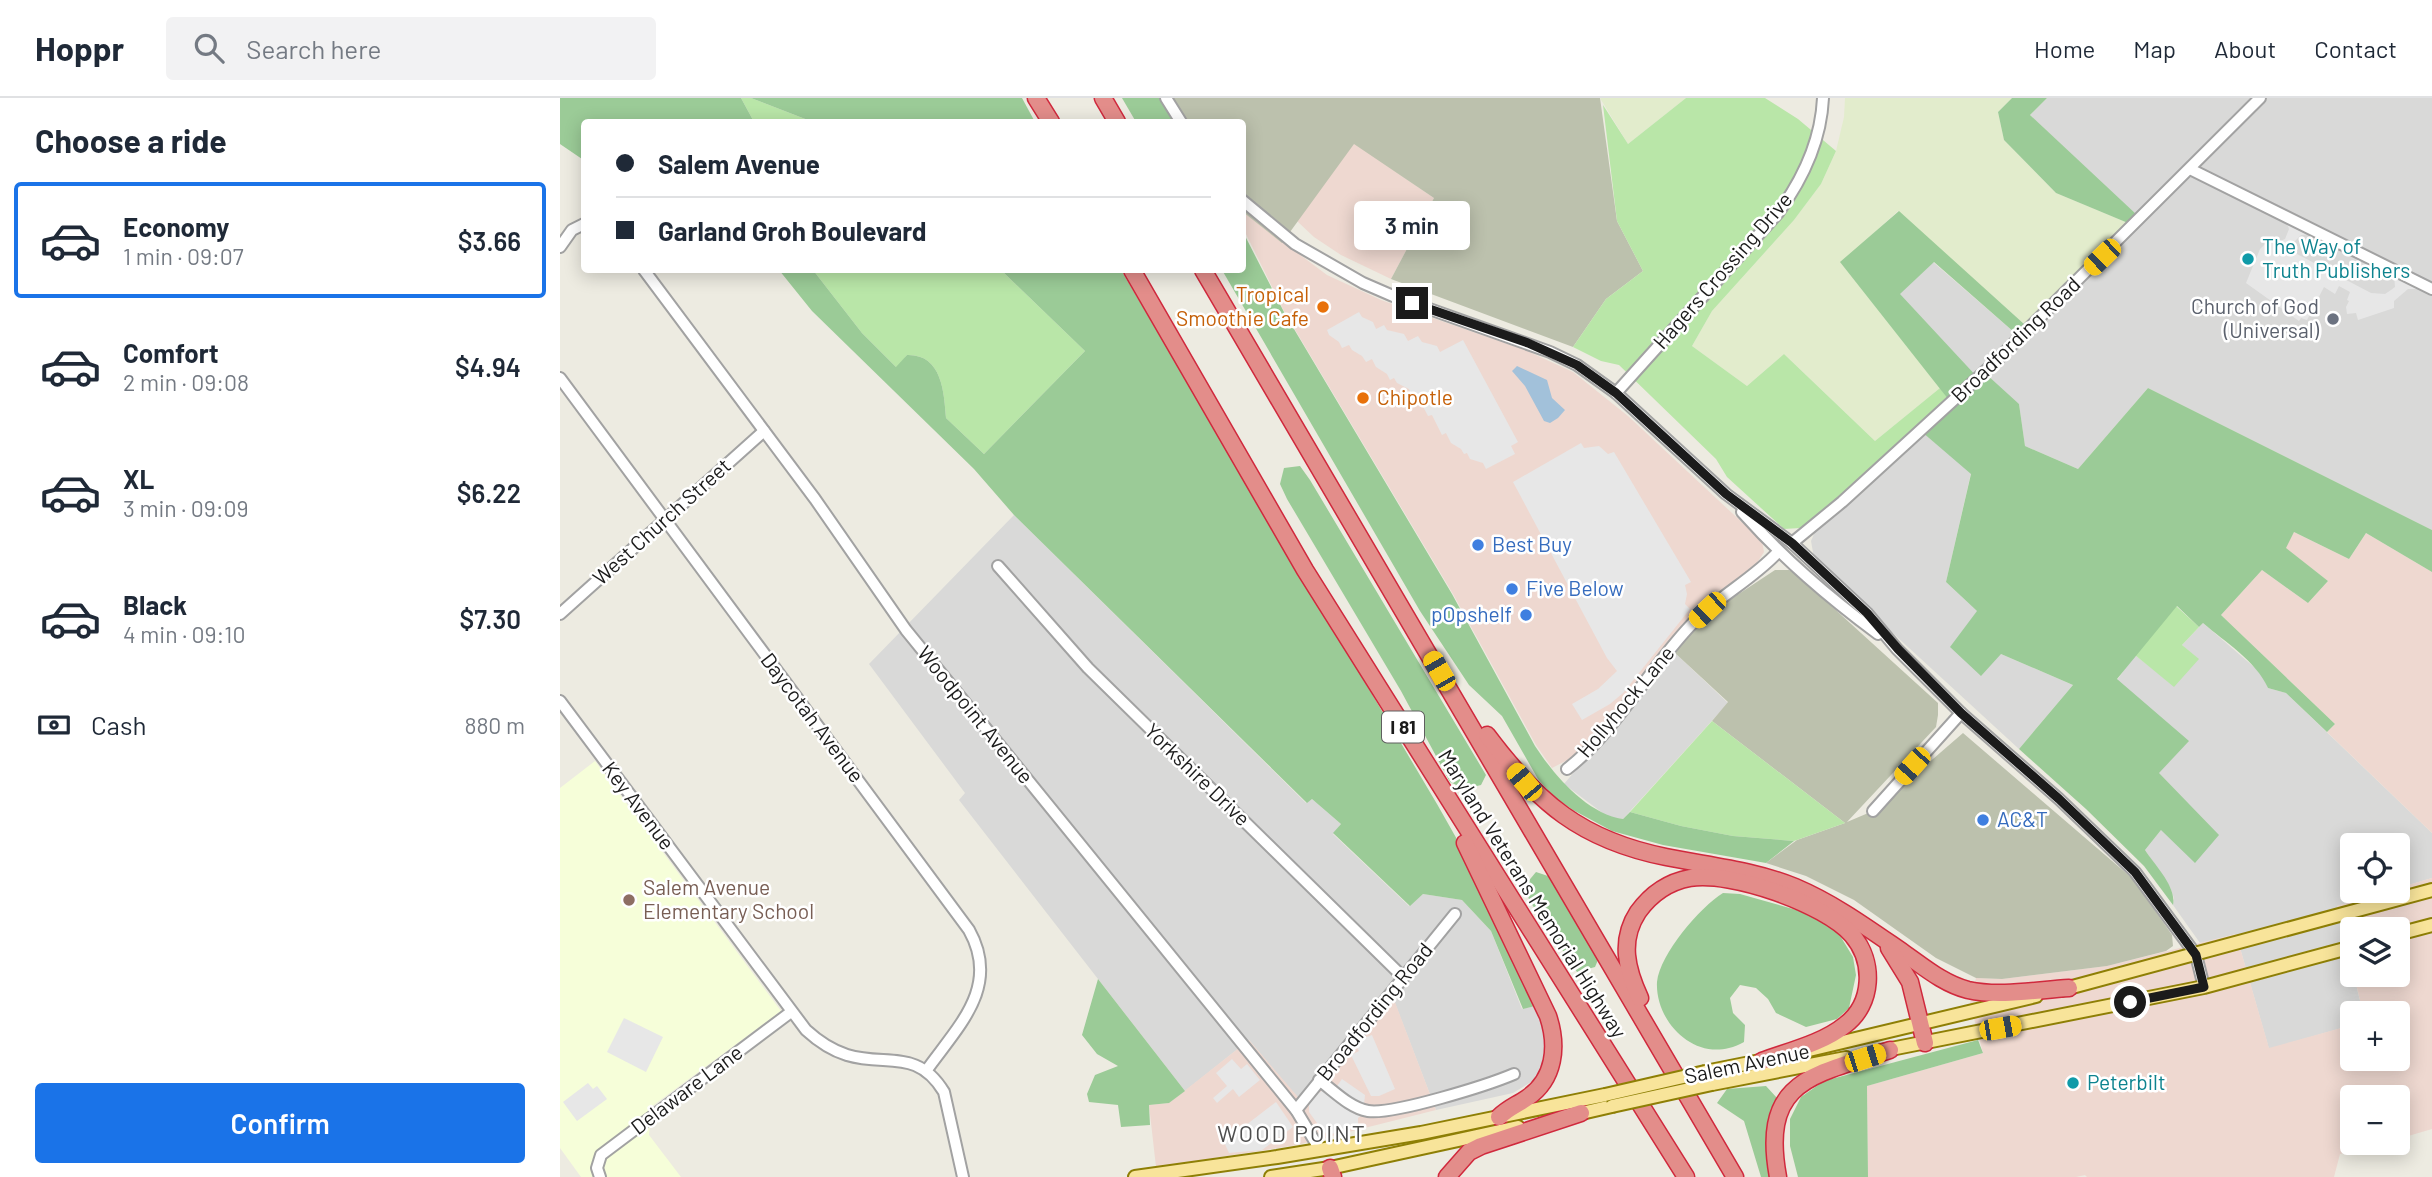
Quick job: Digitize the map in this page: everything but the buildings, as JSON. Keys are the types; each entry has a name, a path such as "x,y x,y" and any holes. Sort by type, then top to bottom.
{"highway":[{"path":"1037,98 1050,119"},
{"path":"1103,98 1115,119"},
{"name":"Maryland Veterans Memorial Highway","path":"1134,273 1305,570 1686,1177"},
{"name":"Maryland Veterans Memorial Highway","path":"1205,273 1735,1177"},
{"path":"1412,626 1507,762 1541,799 1608,840 1636,850 1732,868 1784,883 1828,902 1940,978 1966,989 1998,993 2069,988"},
{"path":"1424,760 1552,1028 1554,1054 1546,1077 1527,1098 1508,1107 1499,1117"},
{"path":"1671,1071 1634,985 1627,966 1626,950 1633,919 1653,895 1666,886 1693,878 1730,880 1799,901 1841,924 1864,953 1867,991 1856,1016 1831,1035 1762,1061"},
{"path":"1881,937 1903,968 1915,997 1925,1043"},
{"path":"1778,1177 1774,1127 1777,1113 1793,1090 1817,1074 1890,1050"},
{"path":"1447,1177 1469,1152 1481,1146 1581,1113"},
{"path":"1646,1114 1679,1177"}],"main road":[{"name":"Salem Avenue","path":"1272,1177 1331,1173 1581,1113 1609,1100 1705,1072 2069,988 2432,890"},
{"path":"2410,931 2432,925"},
{"name":"Salem Avenue","path":"1135,1177 1320,1150 1499,1117 1712,1084 2204,987 2340,950"},
{"path":"1320,1150 1331,1173"}],"street":[{"path":"1166,98 1179,119"},
{"name":"Hagers Crossing Drive","path":"1616,393 1778,213 1795,189 1818,134 1823,98"},
{"name":"Broadfording Road","path":"1792,543 1842,502 1993,364 2260,98"},
{"path":"2190,169 2432,289"},
{"path":"1246,203 1295,244 1363,283 1550,352 1577,365 1616,393 1726,494 1792,543 1867,613 1961,713 2059,799 2135,872 2196,955 2204,987"},
{"path":"560,247 572,230 581,226"},
{"name":"Woodpoint Avenue","path":"646,273 764,431 906,630 1296,1110 1320,1150"},
{"name":"Daycotah Avenue","path":"560,378 961,918 976,943 981,969 977,996 926,1072"},
{"name":"West Church Street","path":"560,614 764,431"},
{"path":"1726,494 1778,552 1831,598 1898,649"},
{"path":"1748,519 1792,543 1831,598"},
{"name":"Hollyhock Lane","path":"1567,769 1592,746 1691,625 1729,591 1766,566 1778,552"},
{"name":"Yorkshire Drive","path":"998,566 1088,668 1403,977"},
{"name":"Key Avenue","path":"560,701 806,1030 831,1048 863,1058 898,1060 926,1072"},
{"path":"1873,811 1961,713"},
{"name":"Broadfording Road","path":"1296,1110 1455,914"},
{"name":"Delaware Lane","path":"600,1177 597,1168 601,1155 791,1012"},
{"path":"926,1072 937,1081 944,1092 963,1177"},
{"path":"1319,1080 1351,1104 1377,1112 1490,1084 1514,1074"}],"shaded area":[{"path":"1162,98 1600,98 1617,221 1643,271 1606,299 1573,347 1391,279 1434,198 1354,144 1282,243 1246,214 1246,119 1176,119"},
{"path":"1600,98 1686,98 1628,144"},
{"path":"1845,98 2012,98 1998,112 2004,140 2056,193 2128,223 2024,324 1898,211 1841,263 1940,388 1875,441 1784,354 1747,386 1692,346 1712,311 1794,220 1821,184 1836,151 1844,117"},
{"path":"2047,98 2432,98 2432,530 2148,388 2078,469 2025,446 2019,404 1979,380 1899,294 1933,262 2015,333 2136,215 2030,115"},
{"path":"1354,143 1434,198 1391,279 1341,255 1314,237 1297,221"},
{"path":"1246,214 1327,275 1381,300 1525,350 1573,372 1628,416 1762,541 1764,552 1755,566 1703,603 1682,625 1579,754 1552,768 1536,745 1453,594 1285,313 1246,234"},
{"path":"2286,221 2311,234 2301,235 2292,244 2292,249 2297,254 2371,293 2385,294 2395,287 2394,275 2423,289 2408,289 2394,301 2394,308 2358,320 2356,313 2347,314 2350,292 2339,286 2335,294 2324,287 2307,320 2301,318 2299,321 2246,283 2260,249 2270,239 2275,243 2285,239 2289,229"},
{"path":"1359,312 1362,317 1373,322 1376,329 1384,325 1387,330 1404,334 1408,341 1418,336 1422,342 1437,346 1440,352 1463,340 1518,442 1511,446 1515,454 1486,469 1483,463 1470,459 1467,453 1464,454 1451,443 1446,433 1442,435 1416,393 1411,395 1409,389 1397,383 1394,378 1390,380 1387,374 1376,367 1372,359 1366,362 1349,345 1342,348 1327,330"},
{"path":"1922,432 1971,473 1946,582 1977,611 2001,654 2073,685 2019,749 1814,558 1811,541 1817,527"},
{"path":"1581,443 1584,448 1599,446 1608,454 1614,452 1691,582 1685,585 1685,604 1690,609 1623,693 1582,720 1572,704 1598,689 1617,671 1607,658 1513,482"},
{"path":"1014,515 1306,803 1312,799 1341,824 1333,834 1409,906 1423,894 1462,900 1491,931 1522,1009 1539,1005 1549,1028 1544,1067 1536,1079 1513,1093 1436,1110 1393,998 1304,1105 1249,1040 1185,1091 959,800 965,793 869,664"},
{"path":"2294,532 2349,559 2366,533 2432,572 2432,833 2327,732 2335,724 2221,615 2262,570 2308,603 2328,581 2285,548"},
{"path":"1775,570 1795,573 1938,703 1936,727 1847,822 1873,811 1963,733 2133,879 2172,935 2173,946 2166,951 2107,966 2002,979 1976,978 1936,958 1854,900 1806,876 1766,863 1797,840 1845,823 1712,721 1728,702 1675,653 1713,611"},
{"path":"2203,623 2254,667 2268,688 2286,693 2432,833 2432,878 2410,884 2410,833 2340,833 2340,903 2347,903 2337,906 2340,918 2340,987 2357,987 2360,1001 2340,1001 2340,1028 2269,1049 2236,934 2200,943 2173,905 2174,898 2170,887 2145,850 2161,830 2159,773 2117,680 2135,655 2174,686 2198,659 2182,645"},
{"path":"1675,653 1728,703 1623,819 1608,817 1564,784"},
{"name":"Salem Avenue Elementary School","path":"595,761 781,1011 651,1107 649,1135 681,1177 581,1177 560,1148 560,788"},
{"path":"2432,878 2432,1129 2410,1135 2410,1085 2340,1085 2340,1154 2334,1177 1868,1177 1867,1086 1983,1053 1970,1003 1976,978 2002,979 2107,966 2236,934 2269,1048 2340,1028 2340,1071 2410,1071 2410,1001 2360,1001 2357,987 2410,987 2410,917 2340,918 2337,906 2347,903 2410,903 2410,884"},
{"path":"1393,997 1436,1110 1297,1145 1156,1167 1149,1105 1169,1103 1249,1040 1304,1104"},
{"path":"624,1018 663,1037 646,1072 607,1052"},
{"path":"1372,1035 1395,1089 1379,1096 1371,1096 1351,1055 1359,1051 1357,1047 1364,1038"},
{"path":"1232,1059 1241,1069 1247,1064 1260,1080 1239,1097 1233,1089 1217,1103 1213,1098 1227,1086 1216,1073"},
{"path":"1342,1079 1365,1095 1363,1114 1358,1118 1358,1126 1328,1135 1309,1112 1310,1099 1326,1088 1332,1093"},
{"path":"588,1083 593,1089 597,1086 607,1099 577,1121 563,1102"},
{"path":"1276,1102 1293,1127 1262,1150 1229,1153 1224,1142"}],"green space":[{"path":"560,98 741,98 752,119 581,119 581,158 560,144"},
{"path":"741,98 751,98 805,119 752,119"},
{"path":"751,98 1022,98 1033,119 805,119"},
{"path":"1122,98 1161,98 1174,119 1134,119"},
{"path":"1686,98 1765,98 1798,119 1836,151 1821,184 1794,220 1712,311 1692,346 1747,386 1784,354 1875,441 1940,388 1952,404 1817,527 1784,529 1727,477 1716,459 1619,365 1601,361 1573,347 1606,299 1643,271 1617,221 1603,105 1628,144"},
{"path":"2012,98 2047,98 2030,115 2137,215 2128,223 2056,193 2004,140 1998,112"},
{"path":"1899,211 2024,324 2015,333 1934,262 1900,294 1979,379 1986,374 2019,404 2025,446 2078,469 2148,388 2432,530 2432,572 2366,533 2349,559 2294,532 2286,548 2328,581 2308,603 2262,570 2221,615 2335,724 2327,732 2286,693 2268,688 2256,669 2239,652 2203,623 2199,627 2177,606 2117,679 2189,741 2159,773 2219,835 2195,863 2161,830 2145,850 2168,883 2172,891 2173,905 2144,866 2019,749 2073,685 2001,654 1981,676 1950,647 1977,611 1946,582 1971,474 1922,432 1952,404 1840,262"},
{"path":"1246,238 1285,314 1452,594 1535,746 1562,781 1584,801 1610,816 1623,819 1630,812 1733,836 1794,841 1766,863 1663,845 1612,831 1573,810 1553,796 1538,779 1502,716 1469,685 1420,611 1224,273 1246,273"},
{"path":"781,273 815,273 862,333 896,367 907,355 919,356 928,361 939,376 946,418 984,454 1085,351 1004,273 1123,273 1437,804 1480,880 1539,1005 1523,1009 1491,931 1462,900 1423,894 1410,906 1333,833 1341,824 1312,799 1307,803 1014,515 974,469 812,311"},
{"path":"815,273 1004,273 1085,351 984,454 946,418 939,376 928,361 919,356 907,355 897,368 862,333"},
{"path":"1300,466 1486,775 1481,785 1465,789 1450,782 1401,691 1287,499 1280,484 1284,468"},
{"path":"2176,606 2199,627 2182,645 2199,659 2174,687 2135,655"},
{"path":"1712,721 1845,823 1794,841 1733,836 1630,812"},
{"path":"1536,872 1551,877 1598,960 1595,967 1577,972 1529,900 1526,884"},
{"path":"1723,893 1740,894 1807,913 1836,929 1853,957 1856,975 1849,1008 1837,1019 1806,1027 1776,1013 1768,999 1756,988 1740,985 1730,998 1733,1013 1745,1025 1744,1042 1731,1048 1715,1050 1701,1047 1678,1033 1669,1022 1658,996 1657,982 1660,971 1682,932 1703,909"},
{"path":"1098,979 1185,1091 1169,1103 1149,1105 1150,1125 1121,1127 1118,1105 1089,1102 1087,1094 1095,1075 1118,1066 1097,1054 1082,1035"},
{"path":"1978,1040 1983,1053 1867,1086 1868,1177 1798,1177 1790,1146 1790,1119 1801,1097 1824,1081"},
{"path":"1766,1086 1777,1098 1773,1105 1768,1136 1770,1177 1761,1177 1744,1121 1717,1103 1727,1089"}],"water":[{"path":"1517,366 1547,380 1552,398 1565,410 1558,418 1550,423 1544,421 1525,386 1512,371"}],"place":[{"name":"The Way of Truth Publishers","path":"2248,259"},
{"name":"Tropical Smoothie Cafe","path":"1323,307"},
{"name":"Church of God (Universal)","path":"2333,319"},
{"name":"Chipotle","path":"1363,398"},
{"name":"Best Buy","path":"1478,545"},
{"name":"Five Below","path":"1512,589"},
{"name":"pOpshelf","path":"1526,615"},
{"name":"AC&T","path":"1983,820"},
{"name":"Salem Avenue Elementary School","path":"629,900"},
{"name":"Peterbilt","path":"2073,1083"}],"district":[{"name":"WOOD POINT","path":"1292,1134"}],"route":[{"path":"1412,303 1550,352 1577,365 1616,393 1726,494 1792,543 1867,613 1961,713 2059,799 2135,872 2196,955 2204,987 2130,1002"}]}
